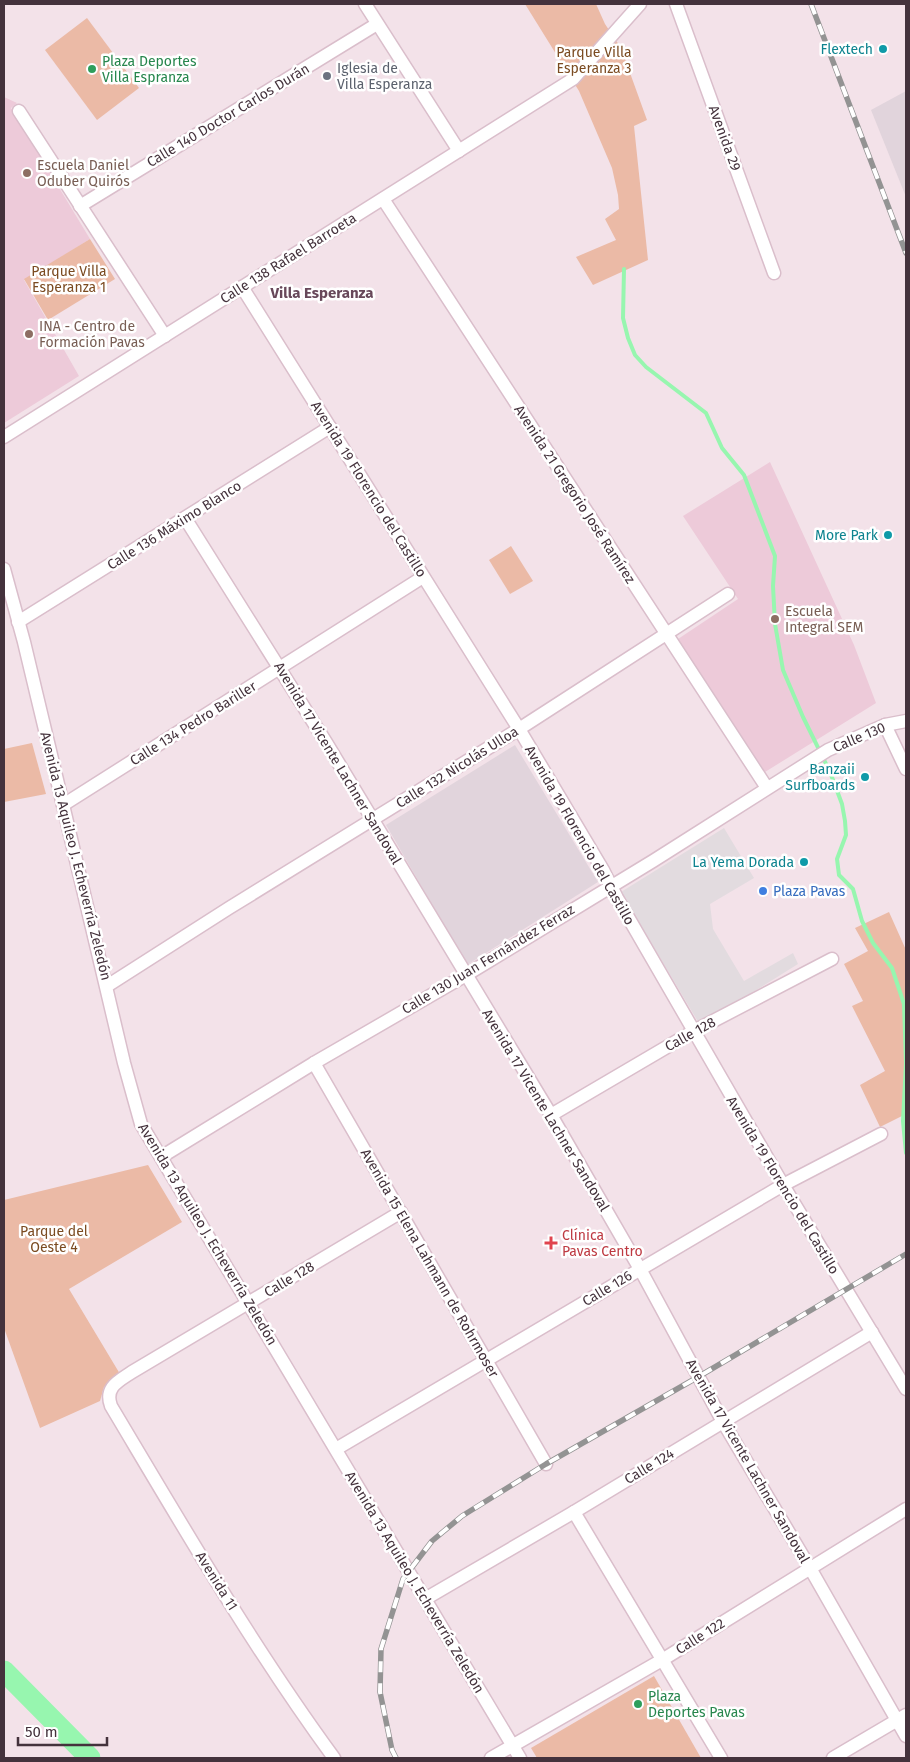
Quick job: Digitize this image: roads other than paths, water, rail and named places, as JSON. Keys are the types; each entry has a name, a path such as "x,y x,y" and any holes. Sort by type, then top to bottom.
{"street":[{"path":"366,4 459,151"},
{"name":"Calle 138 Rafael Barroeta","path":"4,437 573,79 640,4"},
{"name":"Avenida 29","path":"676,4 774,272"},
{"name":"Calle 140 Doctor Carlos Durán","path":"80,206 378,24"},
{"path":"19,111 164,336"},
{"name":"Avenida 21 Gregorio José Ramírez","path":"383,199 767,788"},
{"name":"Avenida 19 Florencio del Castillo","path":"242,287 519,729 603,870 783,1185 906,1389"},
{"name":"Calle 136 Máximo Blanco","path":"18,622 330,427"},
{"name":"Avenida 17 Vicente Lachner Sandoval","path":"185,518 280,668 551,1115 640,1269 723,1422 902,1718 906,1736"},
{"name":"Avenida 13 Aquileo J. Echeverría Zeledón","path":"4,569 107,986 124,1063 141,1124 520,1758"},
{"name":"Calle 134 Pedro Bariller","path":"63,805 423,577"},
{"name":"Calle 132 Nicolás Ulloa","path":"107,986 229,908 519,729 728,594"},
{"name":"Calle 130","path":"814,758 885,725 906,721"},
{"path":"885,725 906,769"},
{"name":"Calle 130 Juan Fernández Ferraz","path":"161,1157 314,1063 466,975 653,861 814,758"},
{"name":"Calle 128","path":"551,1115 694,1031 832,960"},
{"name":"Avenida 15 Elena Lahmann de Rohrmoser","path":"314,1063 546,1464"},
{"name":"Calle 126","path":"336,1449 783,1185 881,1134"},
{"name":"Calle 128","path":"109,1399 108,1394 112,1386 132,1372 401,1212"},
{"name":"Calle 124","path":"425,1599 574,1512 872,1332"},
{"name":"Avenida 11","path":"109,1399 204,1562 308,1722 334,1758"},
{"name":"Calle 122","path":"491,1758 662,1660 906,1510"},
{"path":"574,1512 721,1758"},
{"path":"833,1758 902,1718"}],"waterway":[{"path":"624,269 623,318 635,355 646,367 706,413 722,448 744,475 775,556 773,586 775,624 783,670 803,717 830,772 842,804 846,835 837,859 839,875 853,889 862,921 873,943 892,968 904,1004 906,1063 903,1121 906,1153"},
{"path":"4,1671 90,1758"}],"railway":[{"path":"811,4 906,253"},
{"path":"396,1758 392,1750 380,1692 381,1649 403,1579 432,1541 462,1516 546,1464 906,1254"}],"place":[{"name":"Flextech","path":"883,49"},
{"name":"Plaza Deportes Villa Espranza","path":"92,69"},
{"name":"Iglesia de Villa Esperanza","path":"327,76"},
{"name":"Escuela Daniel Oduber Quirós","path":"27,173"},
{"name":"INA - Centro de Formación Pavas","path":"29,334"},
{"name":"More Park","path":"888,535"},
{"name":"Escuela Integral SEM","path":"775,619"},
{"name":"Banzaii Surfboards","path":"865,777"},
{"name":"La Yema Dorada","path":"804,862"},
{"name":"Plaza Pavas","path":"763,891"},
{"name":"Clínica Pavas Centro","path":"551,1243"},
{"name":"Plaza Deportes Pavas","path":"638,1704"}],"district":[{"name":"Villa Esperanza","path":"322,293"}],"park label":[{"name":"Parque Villa Esperanza 3","path":"594,60"},
{"name":"Parque Villa Esperanza 1","path":"69,280"},
{"name":"Parque del Oeste 4","path":"54,1240"}]}
